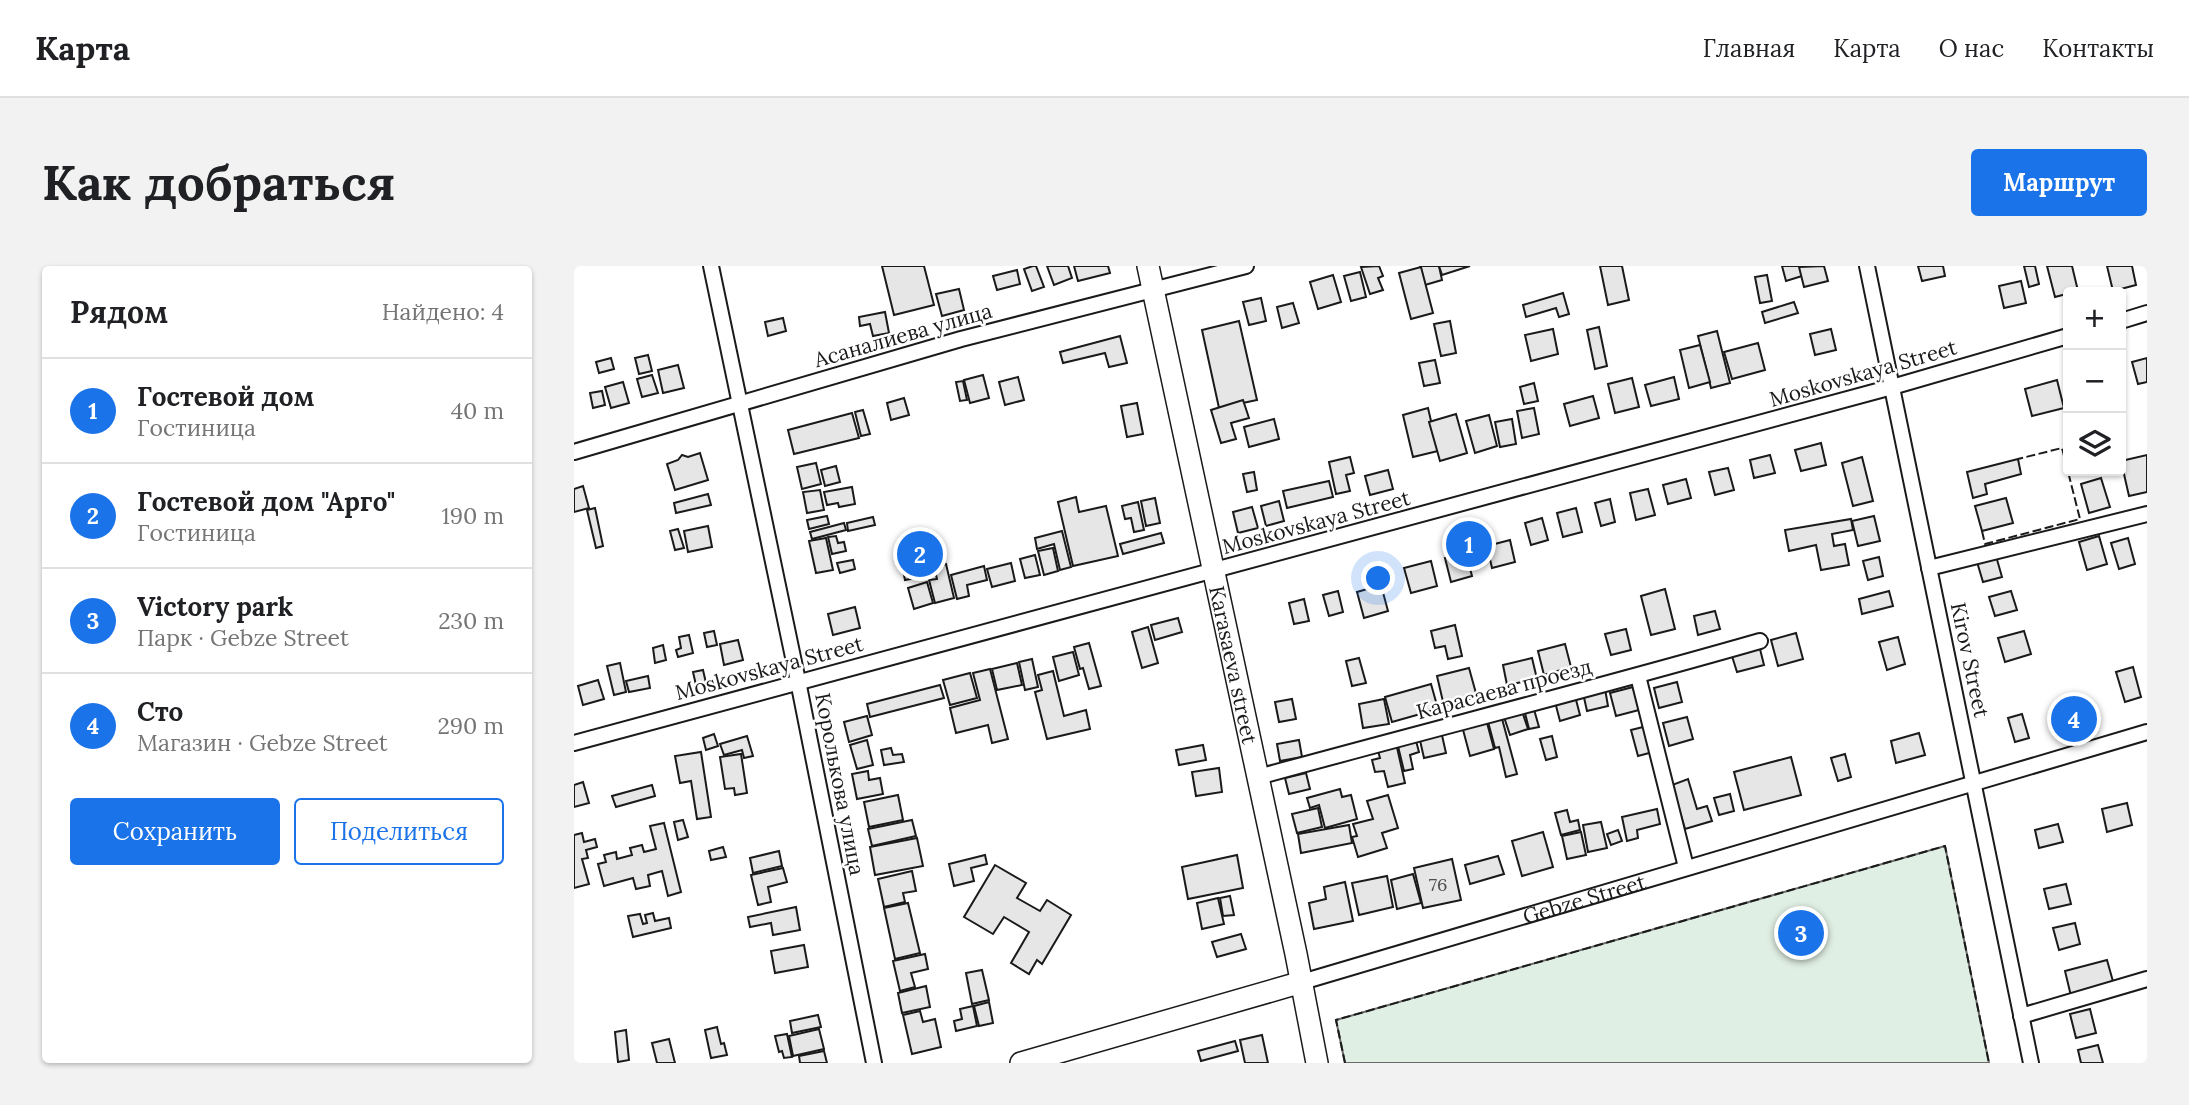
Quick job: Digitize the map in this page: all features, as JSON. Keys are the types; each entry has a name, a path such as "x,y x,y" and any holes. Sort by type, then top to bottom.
{"main road":[{"name":"Karasaeva street","path":"1148,266 1302,982 1317,1063"},
{"name":"Gebze Street","path":"1021,1063 1302,982"}],"street":[{"name":"Королькова улица","path":"711,266 874,1063"},
{"name":"Асаналиева улица","path":"574,452 961,339 1246,266"},
{"name":"Kirov Street","path":"1867,266 2031,1063"},
{"path":"2126,319 2147,313"},
{"name":"Moskovskaya Street","path":"574,743 1892,387 2063,337"},
{"path":"1929,568 2147,514"},
{"name":"Карасаева проезд","path":"1258,777 1760,641"},
{"path":"1638,676 1686,867"},
{"name":"Gebze Street","path":"1302,982 2147,732"},
{"path":"2021,1016 2147,979"}],"green space":[{"path":"1945,846 1989,1063 1345,1063 1336,1020"}],"building":[{"path":"882,266 924,266 934,305 894,315"},
{"path":"1036,266 1044,287 1032,291 1024,269"},
{"path":"1047,266 1068,266 1072,278 1054,285"},
{"path":"1074,266 1108,266 1110,273 1078,281"},
{"path":"1379,266 1383,276 1378,278 1383,290 1370,294 1361,267"},
{"path":"1420,266 1439,266 1442,280 1425,285"},
{"path":"1439,266 1470,266 1442,275"},
{"path":"1600,266 1622,266 1629,300 1608,305"},
{"path":"1782,266 1800,266 1802,276 1786,281"},
{"path":"1824,266 1828,281 1804,287 1799,267"},
{"path":"1918,266 1943,266 1945,276 1922,281"},
{"path":"2024,266 2035,266 2039,284 2029,287"},
{"path":"2047,266 2072,266 2077,287 2063,287 2063,295 2055,297"},
{"path":"2107,266 2132,266 2136,285 2112,287"},
{"path":"1421,267 1433,313 1411,319 1399,273"},
{"path":"1017,270 1020,284 997,290 993,276"},
{"path":"1360,272 1366,297 1351,301 1344,276"},
{"path":"1333,275 1341,302 1318,309 1310,282"},
{"path":"1767,275 1772,301 1760,303 1755,277"},
{"path":"2021,281 2026,303 2004,308 1999,286"},
{"path":"959,289 964,310 942,316 936,294"},
{"path":"1563,293 1569,314 1559,317 1556,308 1526,317 1523,305"},
{"path":"1261,298 1266,321 1249,325 1243,302"},
{"path":"1794,302 1798,313 1765,323 1762,312"},
{"path":"1293,303 1299,323 1282,328 1277,307"},
{"path":"885,312 889,333 873,336 870,324 860,326 859,317"},
{"path":"783,318 786,331 768,336 765,322"},
{"path":"1239,321 1257,400 1219,408 1202,330"},
{"path":"1450,321 1456,353 1441,356 1434,324"},
{"path":"1599,327 1607,366 1595,369 1587,330"},
{"path":"1553,329 1558,354 1531,361 1525,335"},
{"path":"1831,329 1836,350 1815,355 1810,334"},
{"path":"1717,331 1730,383 1711,388 1698,336"},
{"path":"1120,336 1127,363 1109,367 1105,353 1063,363 1060,352"},
{"path":"1758,343 1765,370 1732,379 1724,352"},
{"path":"1700,345 1710,382 1689,388 1680,350"},
{"path":"648,355 652,371 639,374 635,358"},
{"path":"611,358 614,369 599,373 596,362"},
{"path":"2147,358 2147,382 2138,384 2132,362"},
{"path":"1435,360 1440,383 1424,386 1419,363"},
{"path":"678,365 684,388 663,393 658,370"},
{"path":"652,375 658,393 642,397 637,379"},
{"path":"983,375 989,398 970,403 964,380"},
{"path":"1018,377 1024,400 1005,405 999,382"},
{"path":"1674,377 1679,399 1651,406 1645,385"},
{"path":"1632,378 1639,407 1615,413 1608,384"},
{"path":"2057,380 2063,408 2032,416 2025,389"},
{"path":"963,381 967,400 960,401 956,382"},
{"path":"623,382 629,403 611,408 605,387"},
{"path":"1534,383 1538,401 1524,404 1520,387"},
{"path":"602,391 605,405 593,408 590,393"},
{"path":"1593,396 1599,418 1570,426 1564,404"},
{"path":"904,398 909,415 891,420 887,403"},
{"path":"1243,400 1249,418 1231,423 1236,439 1221,443 1211,410"},
{"path":"1137,403 1143,434 1127,437 1121,406"},
{"path":"1428,408 1438,451 1413,457 1403,415"},
{"path":"1534,408 1539,434 1522,438 1517,411"},
{"path":"863,410 870,434 861,436 855,412"},
{"path":"852,413 859,438 794,454 788,430"},
{"path":"1456,414 1467,453 1440,461 1429,422"},
{"path":"1489,415 1497,446 1475,453 1466,421"},
{"path":"1274,419 1279,439 1249,447 1244,427"},
{"path":"1512,419 1516,444 1500,447 1495,422"},
{"path":"1821,443 1826,465 1801,471 1795,450"},
{"path":"700,453 708,480 675,490 667,464 678,460 682,455 688,457"},
{"path":"1770,455 1775,473 1754,478 1750,460"},
{"path":"2147,455 2147,492 2129,496 2124,476 2126,460"},
{"path":"1350,457 1354,473 1346,475 1350,491 1336,494 1329,462"},
{"path":"1862,457 1873,501 1853,506 1842,463"},
{"path":"2018,459 2021,474 1985,484 1987,494 1973,498 1967,472"},
{"path":"816,463 821,484 802,489 797,467"},
{"path":"836,466 840,482 825,486 821,470"},
{"path":"1728,468 1734,490 1715,495 1709,472"},
{"path":"1388,470 1393,489 1370,495 1365,476"},
{"path":"1254,472 1257,490 1247,492 1243,474"},
{"path":"2101,478 2110,507 2089,513 2081,484"},
{"path":"1686,479 1691,498 1668,504 1663,485"},
{"path":"1329,481 1333,497 1287,508 1283,491"},
{"path":"583,486 589,508 574,512 574,489"},
{"path":"852,487 855,504 839,507 838,503 827,505 824,492"},
{"path":"1648,489 1655,515 1636,520 1630,493"},
{"path":"820,490 824,510 807,513 803,492"},
{"path":"708,494 711,505 676,513 674,503"},
{"path":"1076,497 1079,512 1106,506 1118,556 1073,566 1058,502"},
{"path":"1155,498 1160,523 1146,526 1141,501"},
{"path":"2006,498 2013,523 1982,531 1975,506"},
{"path":"1610,499 1615,522 1601,526 1595,503"},
{"path":"1279,501 1284,521 1266,526 1261,506"},
{"path":"1138,502 1144,530 1134,532 1131,518 1125,519 1122,506"},
{"path":"1252,507 1258,528 1238,533 1233,512"},
{"path":"595,508 603,546 596,548 587,510"},
{"path":"1576,508 1582,532 1563,537 1557,513"},
{"path":"827,516 829,524 809,529 807,520"},
{"path":"1874,516 1880,541 1858,546 1852,521"},
{"path":"873,517 875,525 848,531 847,523"},
{"path":"1542,518 1548,540 1531,545 1525,523"},
{"path":"1851,519 1853,530 1832,534 1834,546 1845,544 1849,565 1821,570 1816,545 1789,551 1785,530"},
{"path":"844,523 846,530 812,539 810,532"},
{"path":"708,526 712,547 688,552 684,531"},
{"path":"678,529 684,548 675,550 670,531"},
{"path":"1062,531 1071,567 1060,570 1054,544 1037,549 1035,538"},
{"path":"1161,533 1164,543 1123,554 1120,544"},
{"path":"836,536 838,543 844,542 846,551 832,554 828,537"},
{"path":"2099,536 2107,564 2087,570 2079,542"},
{"path":"826,538 833,570 816,573 809,541"},
{"path":"936,538 941,563 929,565 931,575 905,580 898,546"},
{"path":"2128,538 2135,564 2119,569 2111,543"},
{"path":"1510,540 1515,562 1492,568 1487,546"},
{"path":"1053,548 1058,571 1044,575 1038,551"},
{"path":"1466,553 1472,576 1451,582 1445,558"},
{"path":"1035,555 1040,575 1025,578 1020,559"},
{"path":"1996,556 2002,577 1983,582 1977,562"},
{"path":"1879,557 1883,576 1868,580 1863,561"},
{"path":"853,560 855,569 840,573 837,563"},
{"path":"1431,561 1437,586 1411,593 1404,568"},
{"path":"1011,563 1015,581 992,587 987,569"},
{"path":"946,564 954,598 935,603 929,580 937,579 934,567"},
{"path":"984,566 987,580 967,585 969,596 957,599 951,575"},
{"path":"927,582 933,603 914,609 908,588"},
{"path":"1381,585 1388,611 1364,618 1357,592"},
{"path":"1665,589 1675,629 1651,635 1641,596"},
{"path":"1338,591 1343,612 1329,616 1323,595"},
{"path":"1889,591 1893,606 1862,614 1859,599"},
{"path":"2011,591 2017,610 1995,616 1989,597"},
{"path":"1304,599 1309,621 1294,624 1289,603"},
{"path":"855,607 860,628 833,635 828,614"},
{"path":"1715,611 1720,629 1698,635 1694,616"},
{"path":"1178,618 1182,632 1155,640 1151,625"},
{"path":"1455,625 1462,656 1448,659 1445,646 1435,648 1431,631"},
{"path":"1148,627 1158,663 1142,668 1132,632"},
{"path":"1626,629 1631,650 1611,655 1605,634"},
{"path":"714,631 717,645 707,647 704,633"},
{"path":"2024,631 2031,654 2005,662 1998,638"},
{"path":"1796,633 1803,659 1778,666 1771,640"},
{"path":"689,635 693,653 678,657 676,650 681,648 679,637"},
{"path":"1898,637 1905,664 1887,670 1879,642"},
{"path":"738,640 743,660 724,665 720,644"},
{"path":"1089,643 1101,686 1089,689 1074,647"},
{"path":"1565,644 1571,667 1544,675 1538,651"},
{"path":"663,645 666,660 655,663 653,648"},
{"path":"1759,645 1764,665 1737,672 1731,653"},
{"path":"1073,652 1079,675 1059,681 1053,657"},
{"path":"1359,658 1366,683 1352,686 1346,661"},
{"path":"1532,658 1537,679 1507,685 1503,665"},
{"path":"1032,659 1038,687 1025,690 1019,662"},
{"path":"620,663 626,692 614,695 607,666"},
{"path":"1017,663 1022,685 997,690 992,669"},
{"path":"2133,667 2141,697 2125,702 2116,672"},
{"path":"1469,668 1477,697 1444,706 1437,676"},
{"path":"990,669 1008,739 992,743 988,725 956,733 950,708 980,700 973,673"},
{"path":"703,670 706,683 696,685 693,672"},
{"path":"1053,671 1064,716 1086,710 1090,729 1047,739 1035,692 1042,690 1038,675"},
{"path":"970,673 977,698 950,705 943,680"},
{"path":"648,676 650,688 629,692 626,681"},
{"path":"598,680 604,699 583,705 578,686"},
{"path":"1677,682 1682,702 1659,708 1654,688"},
{"path":"1431,684 1438,709 1392,722 1385,697"},
{"path":"940,685 944,698 870,717 867,704"},
{"path":"1633,687 1639,710 1616,716 1610,693"},
{"path":"1605,689 1608,706 1587,711 1583,693"},
{"path":"1575,696 1580,715 1560,721 1555,702"},
{"path":"1292,699 1296,719 1279,722 1275,702"},
{"path":"1384,699 1389,724 1363,728 1359,704"},
{"path":"2079,705 2086,728 2071,733 2064,709"},
{"path":"1533,706 1539,727 1529,729 1524,709"},
{"path":"1521,708 1528,729 1510,735 1503,714"},
{"path":"2022,714 2029,738 2015,742 2008,718"},
{"path":"1501,715 1517,774 1506,777 1499,747 1495,748 1487,718"},
{"path":"867,716 872,735 849,742 844,722"},
{"path":"1687,717 1693,739 1669,746 1663,723"},
{"path":"1486,719 1494,749 1470,756 1462,726"},
{"path":"1647,726 1653,752 1638,756 1631,730"},
{"path":"1441,731 1446,753 1424,758 1419,736"},
{"path":"1919,733 1925,755 1896,763 1891,741"},
{"path":"714,734 718,746 706,750 703,738"},
{"path":"747,736 753,756 744,758 742,750 724,755 720,744"},
{"path":"1552,736 1557,757 1546,760 1540,739"},
{"path":"1415,737 1419,752 1410,755 1413,769 1404,771 1397,742"},
{"path":"867,740 873,765 857,769 850,745"},
{"path":"1299,740 1302,757 1280,761 1277,744"},
{"path":"1396,743 1405,783 1388,787 1384,771 1375,772 1372,760 1380,758 1377,747"},
{"path":"1203,745 1206,760 1179,765 1176,750"},
{"path":"891,748 893,755 902,754 904,762 884,765 881,750"},
{"path":"701,752 711,817 697,819 691,781 680,783 675,756"},
{"path":"741,754 747,793 735,795 734,788 725,789 720,757"},
{"path":"1845,754 1851,777 1838,781 1831,758"},
{"path":"1791,757 1801,795 1744,810 1734,772"},
{"path":"1219,768 1222,792 1196,796 1192,772"},
{"path":"868,771 869,780 880,778 883,794 857,799 852,774"},
{"path":"1306,773 1310,789 1289,794 1285,778"},
{"path":"1688,779 1697,809 1707,806 1712,821 1685,829 1672,785"},
{"path":"583,782 589,803 574,807 574,785"},
{"path":"652,785 655,796 616,807 612,796"},
{"path":"1340,789 1342,797 1351,795 1357,819 1325,828 1319,805 1310,808 1307,798"},
{"path":"1730,794 1734,811 1719,815 1714,798"},
{"path":"898,795 903,820 869,827 864,802"},
{"path":"1388,795 1398,828 1382,833 1387,848 1358,857 1352,837 1357,836 1353,824 1373,819 1367,801"},
{"path":"2127,803 2132,825 2107,832 2102,809"},
{"path":"1318,808 1322,827 1297,833 1292,814"},
{"path":"1657,809 1660,824 1637,830 1638,838 1627,841 1622,817"},
{"path":"1567,810 1570,822 1578,820 1580,830 1561,835 1555,813"},
{"path":"683,820 688,837 678,840 674,822"},
{"path":"912,820 916,836 872,846 868,829"},
{"path":"1601,822 1607,848 1588,852 1583,825"},
{"path":"664,823 681,892 668,896 662,871 648,875 650,886 636,889 633,878 604,886 598,864 606,862 604,855 616,852 617,859 632,855 630,848 642,845 644,852 656,849 650,826"},
{"path":"2058,824 2063,842 2039,848 2035,830"},
{"path":"1349,825 1352,843 1301,853 1298,834"},
{"path":"1618,830 1622,841 1611,845 1607,834"},
{"path":"1543,832 1553,867 1522,876 1512,841"},
{"path":"1581,832 1586,855 1567,859 1562,836"},
{"path":"582,833 584,842 595,839 597,847 586,850 588,858 582,859 589,884 574,888 574,835"},
{"path":"917,838 923,866 875,875 870,847"},
{"path":"723,847 726,857 711,860 709,851"},
{"path":"779,851 782,866 753,873 750,858"},
{"path":"985,855 987,864 971,868 974,881 954,886 949,864"},
{"path":"1237,855 1243,888 1188,899 1182,867"},
{"path":"1498,856 1504,874 1470,884 1465,865"},
{"path":"1452,859 1461,900 1423,908 1414,868"},
{"path":"995,865 1026,883 1017,898 1040,911 1047,900 1071,915 1042,964 1037,960 1029,974 1011,963 1029,932 1004,917 993,934 964,917"},
{"path":"783,868 787,882 768,887 771,902 758,905 751,875"},
{"path":"912,871 916,891 903,893 905,902 884,907 878,879"},
{"path":"1413,874 1421,903 1397,909 1391,880"},
{"path":"1387,876 1393,907 1359,915 1352,883"},
{"path":"1345,882 1353,921 1314,929 1309,903 1326,899 1324,887"},
{"path":"2066,884 2071,904 2049,909 2044,889"},
{"path":"1230,896 1234,915 1223,916 1220,898"},
{"path":"1218,898 1224,924 1202,929 1197,903"},
{"path":"908,903 920,953 895,959 884,908"},
{"path":"796,907 800,930 773,935 771,923 750,927 748,917"},
{"path":"653,913 655,921 669,918 671,928 633,937 628,916 640,914 643,924 647,923 645,915"},
{"path":"2075,923 2080,944 2059,950 2053,928"},
{"path":"1241,934 1246,949 1217,957 1212,942"},
{"path":"804,945 808,967 775,973 771,951"},
{"path":"925,954 928,969 911,973 915,987 900,991 893,961"},
{"path":"2107,960 2114,985 2071,996 2065,971"},
{"path":"982,970 989,1000 972,1004 966,973"},
{"path":"926,986 930,1007 902,1013 898,993"},
{"path":"989,1002 993,1023 979,1026 974,1006"},
{"path":"973,1006 977,1026 956,1031 954,1021 962,1019 960,1009"},
{"path":"2090,1009 2096,1033 2076,1038 2070,1014"},
{"path":"920,1011 923,1022 935,1019 941,1047 912,1054 903,1015"},
{"path":"818,1015 821,1027 792,1033 790,1021"},
{"path":"717,1027 727,1055 711,1058 705,1030"},
{"path":"819,1029 824,1049 793,1056 789,1036"},
{"path":"626,1030 629,1060 618,1062 615,1032"},
{"path":"787,1034 792,1057 784,1058 782,1051 779,1052 775,1036"},
{"path":"1262,1035 1268,1063 1245,1063 1240,1040"},
{"path":"669,1039 675,1063 657,1063 652,1043"},
{"path":"1235,1041 1238,1051 1201,1061 1198,1051"},
{"path":"2098,1045 2103,1063 2081,1063 2078,1050"},
{"path":"824,1051 827,1063 800,1063 799,1056"}],"fence":[{"path":"1982,531 1985,544 2080,519 2062,448 2018,459"},
{"path":"1345,1063 1336,1020 1945,846 1989,1063"}],"place":[{"name":"Гостевой дом","path":"1469,544"},
{"name":"Гостевой дом \"Арго\"","path":"920,554"},
{"name":"Сто","path":"2074,719"},
{"name":"Victory park","path":"1801,933"}]}
